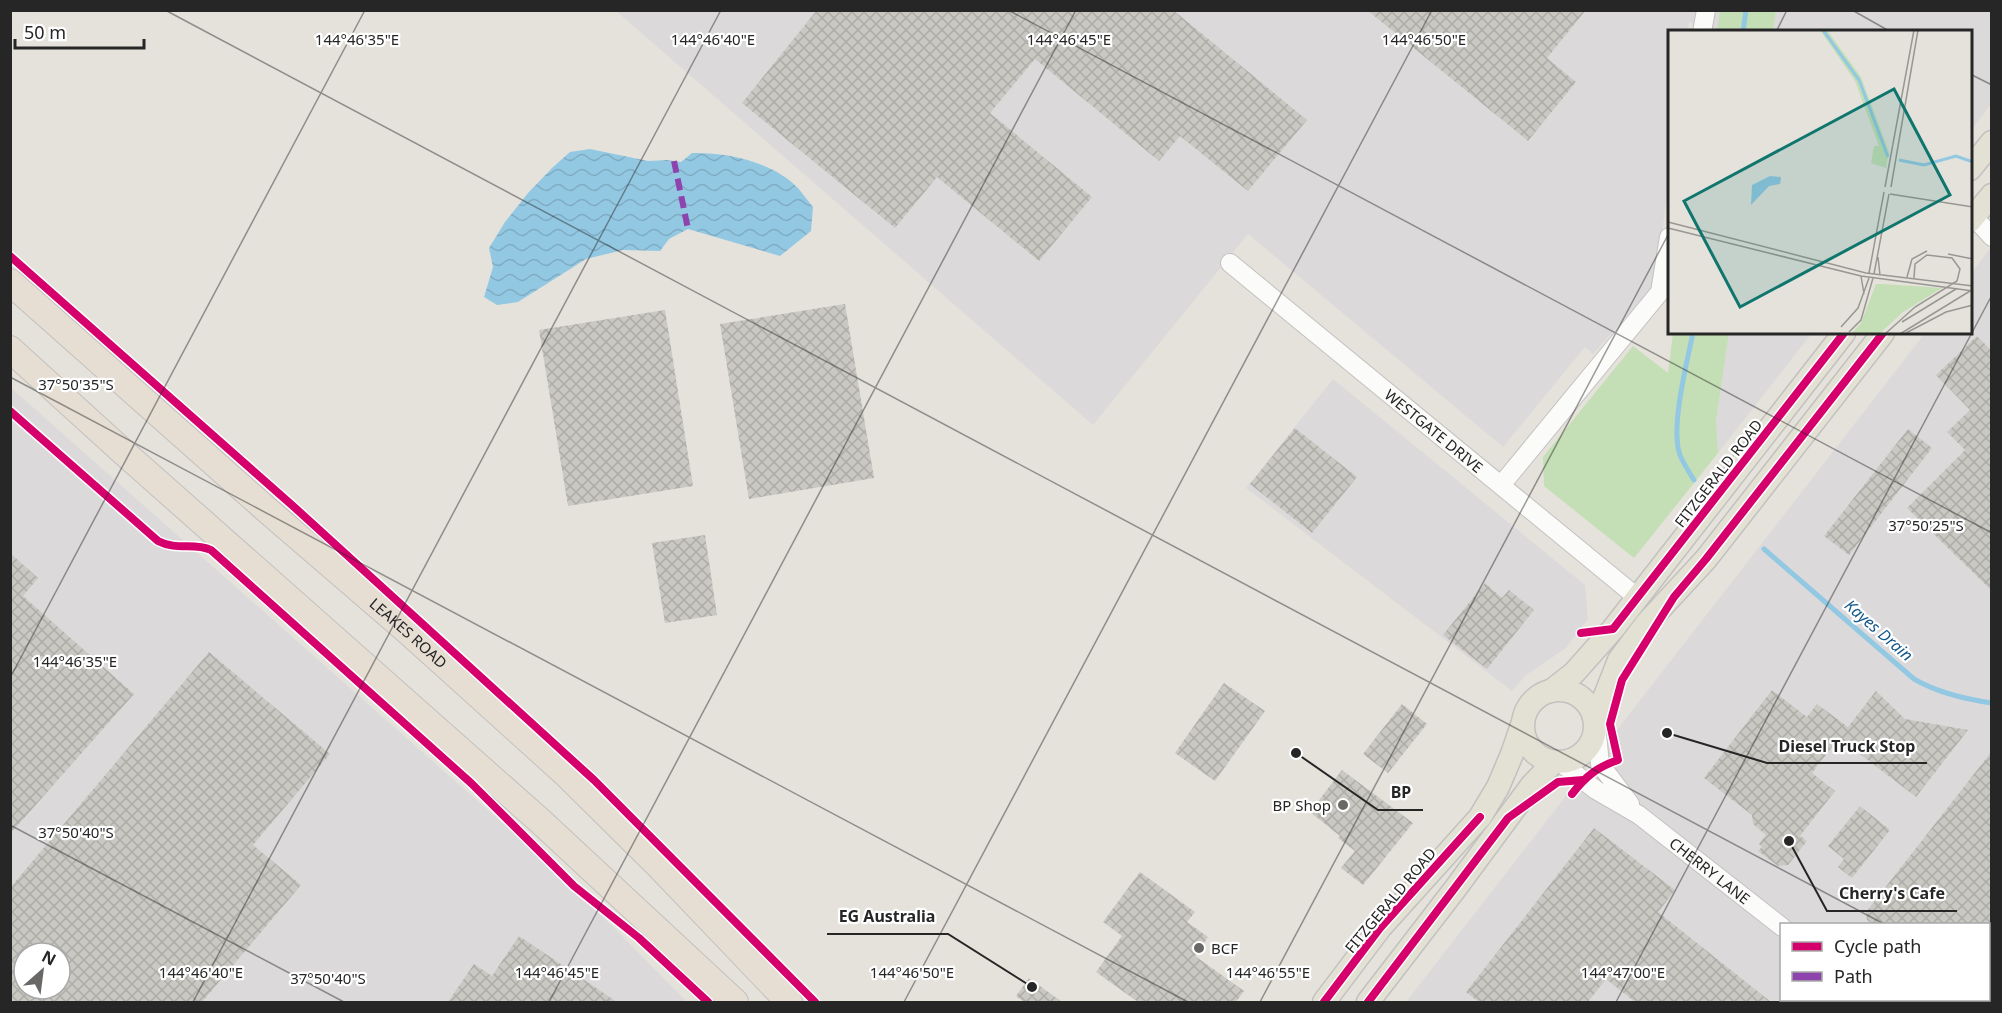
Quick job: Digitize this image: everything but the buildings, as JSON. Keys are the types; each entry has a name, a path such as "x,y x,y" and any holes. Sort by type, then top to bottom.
{"highway":[{"name":"LEAKES ROAD","path":"10,282 412,635 566,774 668,875 789,1002"},
{"path":"10,349 539,820 735,1002"},
{"path":"10,361 34,371"}],"main road":[{"path":"1972,168 1992,142"},
{"path":"1972,219 1992,195"},
{"name":"FITZGERALD ROAD","path":"1551,691 1574,673 1638,598 1843,334"},
{"path":"1595,721 1590,706 1583,698 1573,692 1551,691 1532,702 1526,711 1523,733 1527,744 1543,759 1557,762 1572,760 1582,755 1590,746 1594,736 1595,721 1619,660 1646,624 1707,559 1882,334"},
{"name":"FITZGERALD ROAD","path":"1324,1002 1380,928 1480,817 1498,787 1523,722"},
{"path":"1368,1002 1532,785 1557,762"}],"street":[{"path":"1702,30 1706,10"},
{"path":"1972,219 1992,237"},
{"path":"1502,484 1660,292 1668,243"},
{"name":"WESTGATE DRIVE","path":"1230,263 1502,484 1638,598"},
{"name":"CHERRY LANE","path":"1595,721 1600,764 1639,815"},
{"name":"CHERRY LANE","path":"1557,762 1596,790 1639,815 1780,925"}],"shaded area":[{"path":"616,11 1720,11 1717,30 1702,30 1689,21 1688,30 1668,30 1668,186 1656,283 1593,354 1585,347 1503,447 1248,234 1093,425"},
{"path":"1776,11 1991,11 1991,104 1972,130 1972,30 1773,30"},
{"path":"1991,247 1991,1002 1406,1002 1924,334 1972,334 1972,273"},
{"path":"1729,334 1811,334 1718,453 1716,421"},
{"path":"1333,379 1585,585 1588,619 1566,648 1526,675 1512,691 1246,488"},
{"path":"10,387 568,881 687,1002 11,1002"}],"green space":[{"path":"1720,11 1776,11 1773,30 1717,30"},
{"path":"1673,334 1729,334 1716,421 1718,453 1634,558 1544,486 1543,457 1633,346 1668,373"}],"water":[{"path":"590,149 648,161 681,162 692,153 720,154 763,165 788,179 813,207 811,231 780,256 688,229 669,239 660,251 623,250 586,259 518,302 497,305 484,297 493,267 489,248 505,222 528,193 570,152"}],"waterway":[{"name":"Kayes Drain","path":"1743,30 1746,10"},
{"name":"Kayes Drain","path":"1693,334 1678,412 1677,443 1684,464 1694,480"},
{"name":"Kayes Drain","path":"1764,549 1914,679 1952,695 1992,703"}],"marked path":[{"path":"674,161 688,229"}],"cycle path":[{"path":"10,256 293,506 594,780 815,1002"},
{"path":"1581,633 1613,629 1843,334"},
{"path":"1572,794 1592,773 1618,760 1610,724 1622,680 1674,597 1882,334"},
{"path":"10,411 158,541 172,546 211,550 471,783 574,886 639,938 708,1002"},
{"path":"1368,1002 1508,818 1558,782 1583,780"},
{"path":"1324,1002 1380,928 1480,817"}],"place":[{"name":"Diesel Truck Stop","path":"1667,733"},
{"name":"BP","path":"1296,753"},
{"name":"BP Shop","path":"1343,805"},
{"name":"Cherry's Cafe","path":"1789,841"},
{"name":"BCF","path":"1199,948"},
{"name":"EG Australia","path":"1032,987"}]}
